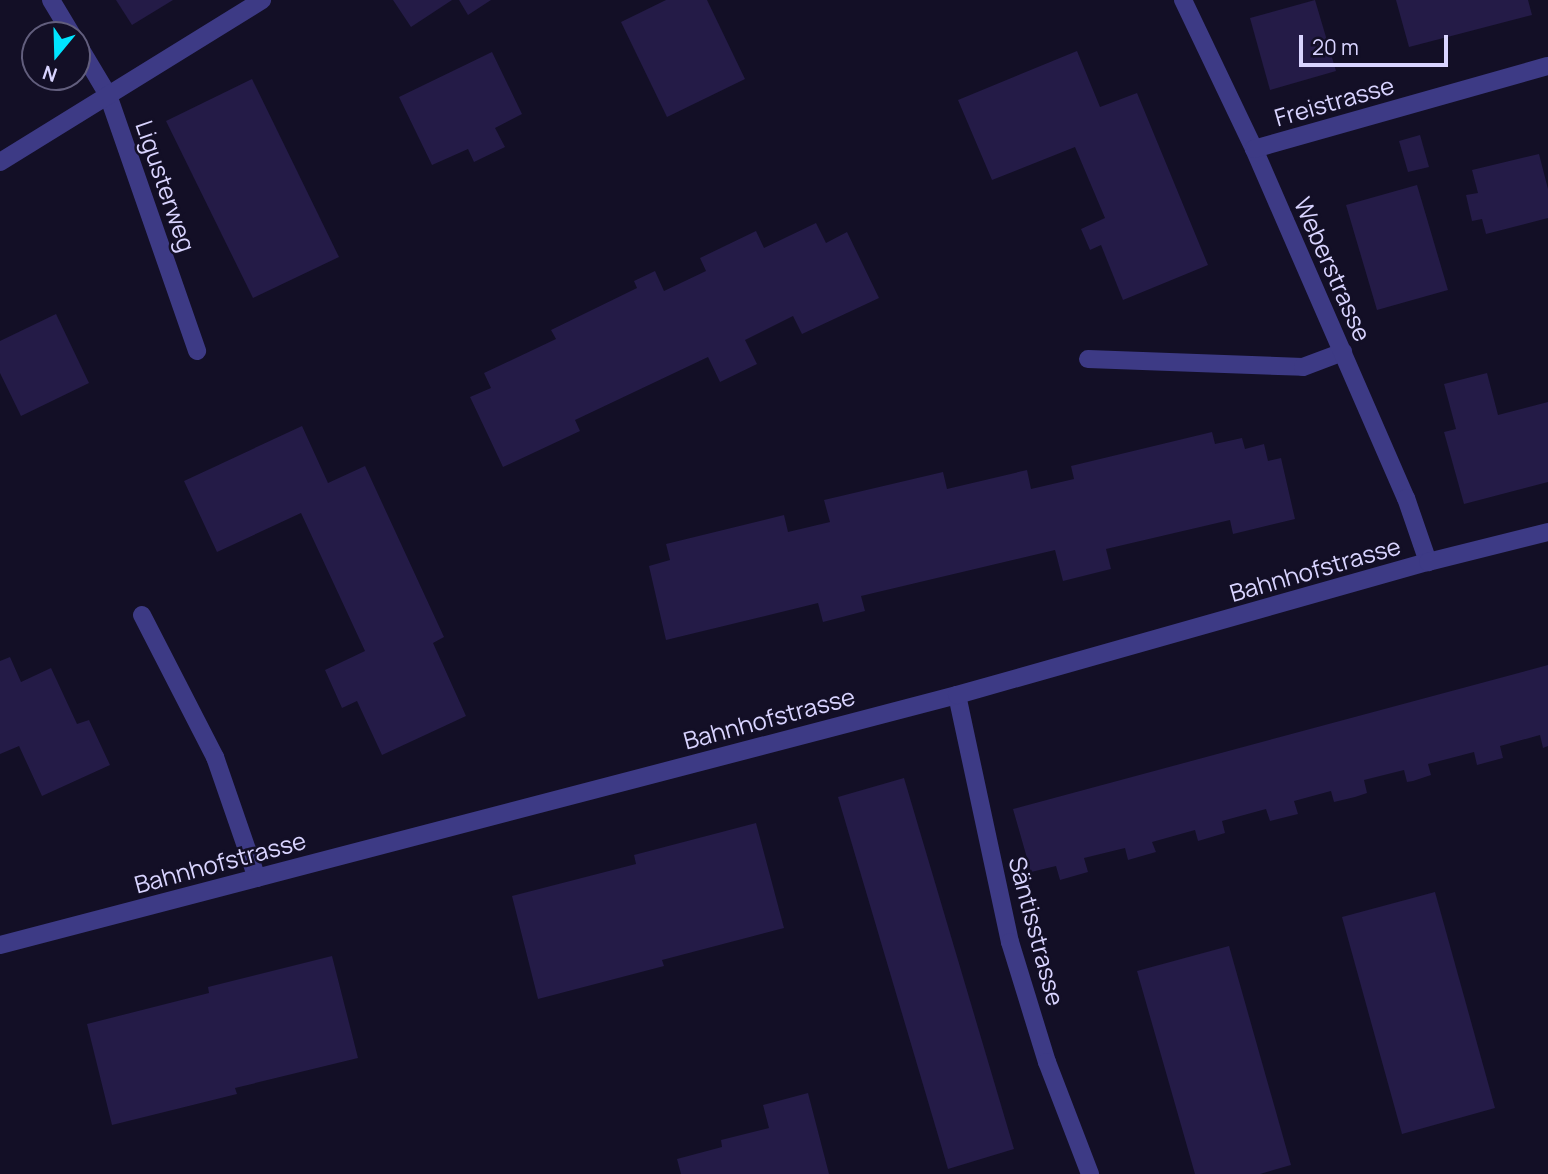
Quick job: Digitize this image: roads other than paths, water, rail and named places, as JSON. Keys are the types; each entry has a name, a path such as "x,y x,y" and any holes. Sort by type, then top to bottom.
{"street":[{"path":"51,0 64,21"},
{"path":"0,162 262,0"},
{"name":"Weberstrasse","path":"1184,0 1254,149 1343,352 1406,498 1428,562"},
{"name":"Ligusterweg","path":"91,66 108,95 197,351"},
{"name":"Freistrasse","path":"1254,149 1548,66"},
{"path":"1087,359 1303,367 1343,352"},
{"name":"Bahnhofstrasse","path":"0,945 957,695 1428,562 1548,532"},
{"path":"142,615 215,757 257,878"},
{"name":"Säntisstrasse","path":"957,695 1010,942 1047,1062 1090,1174"}]}
